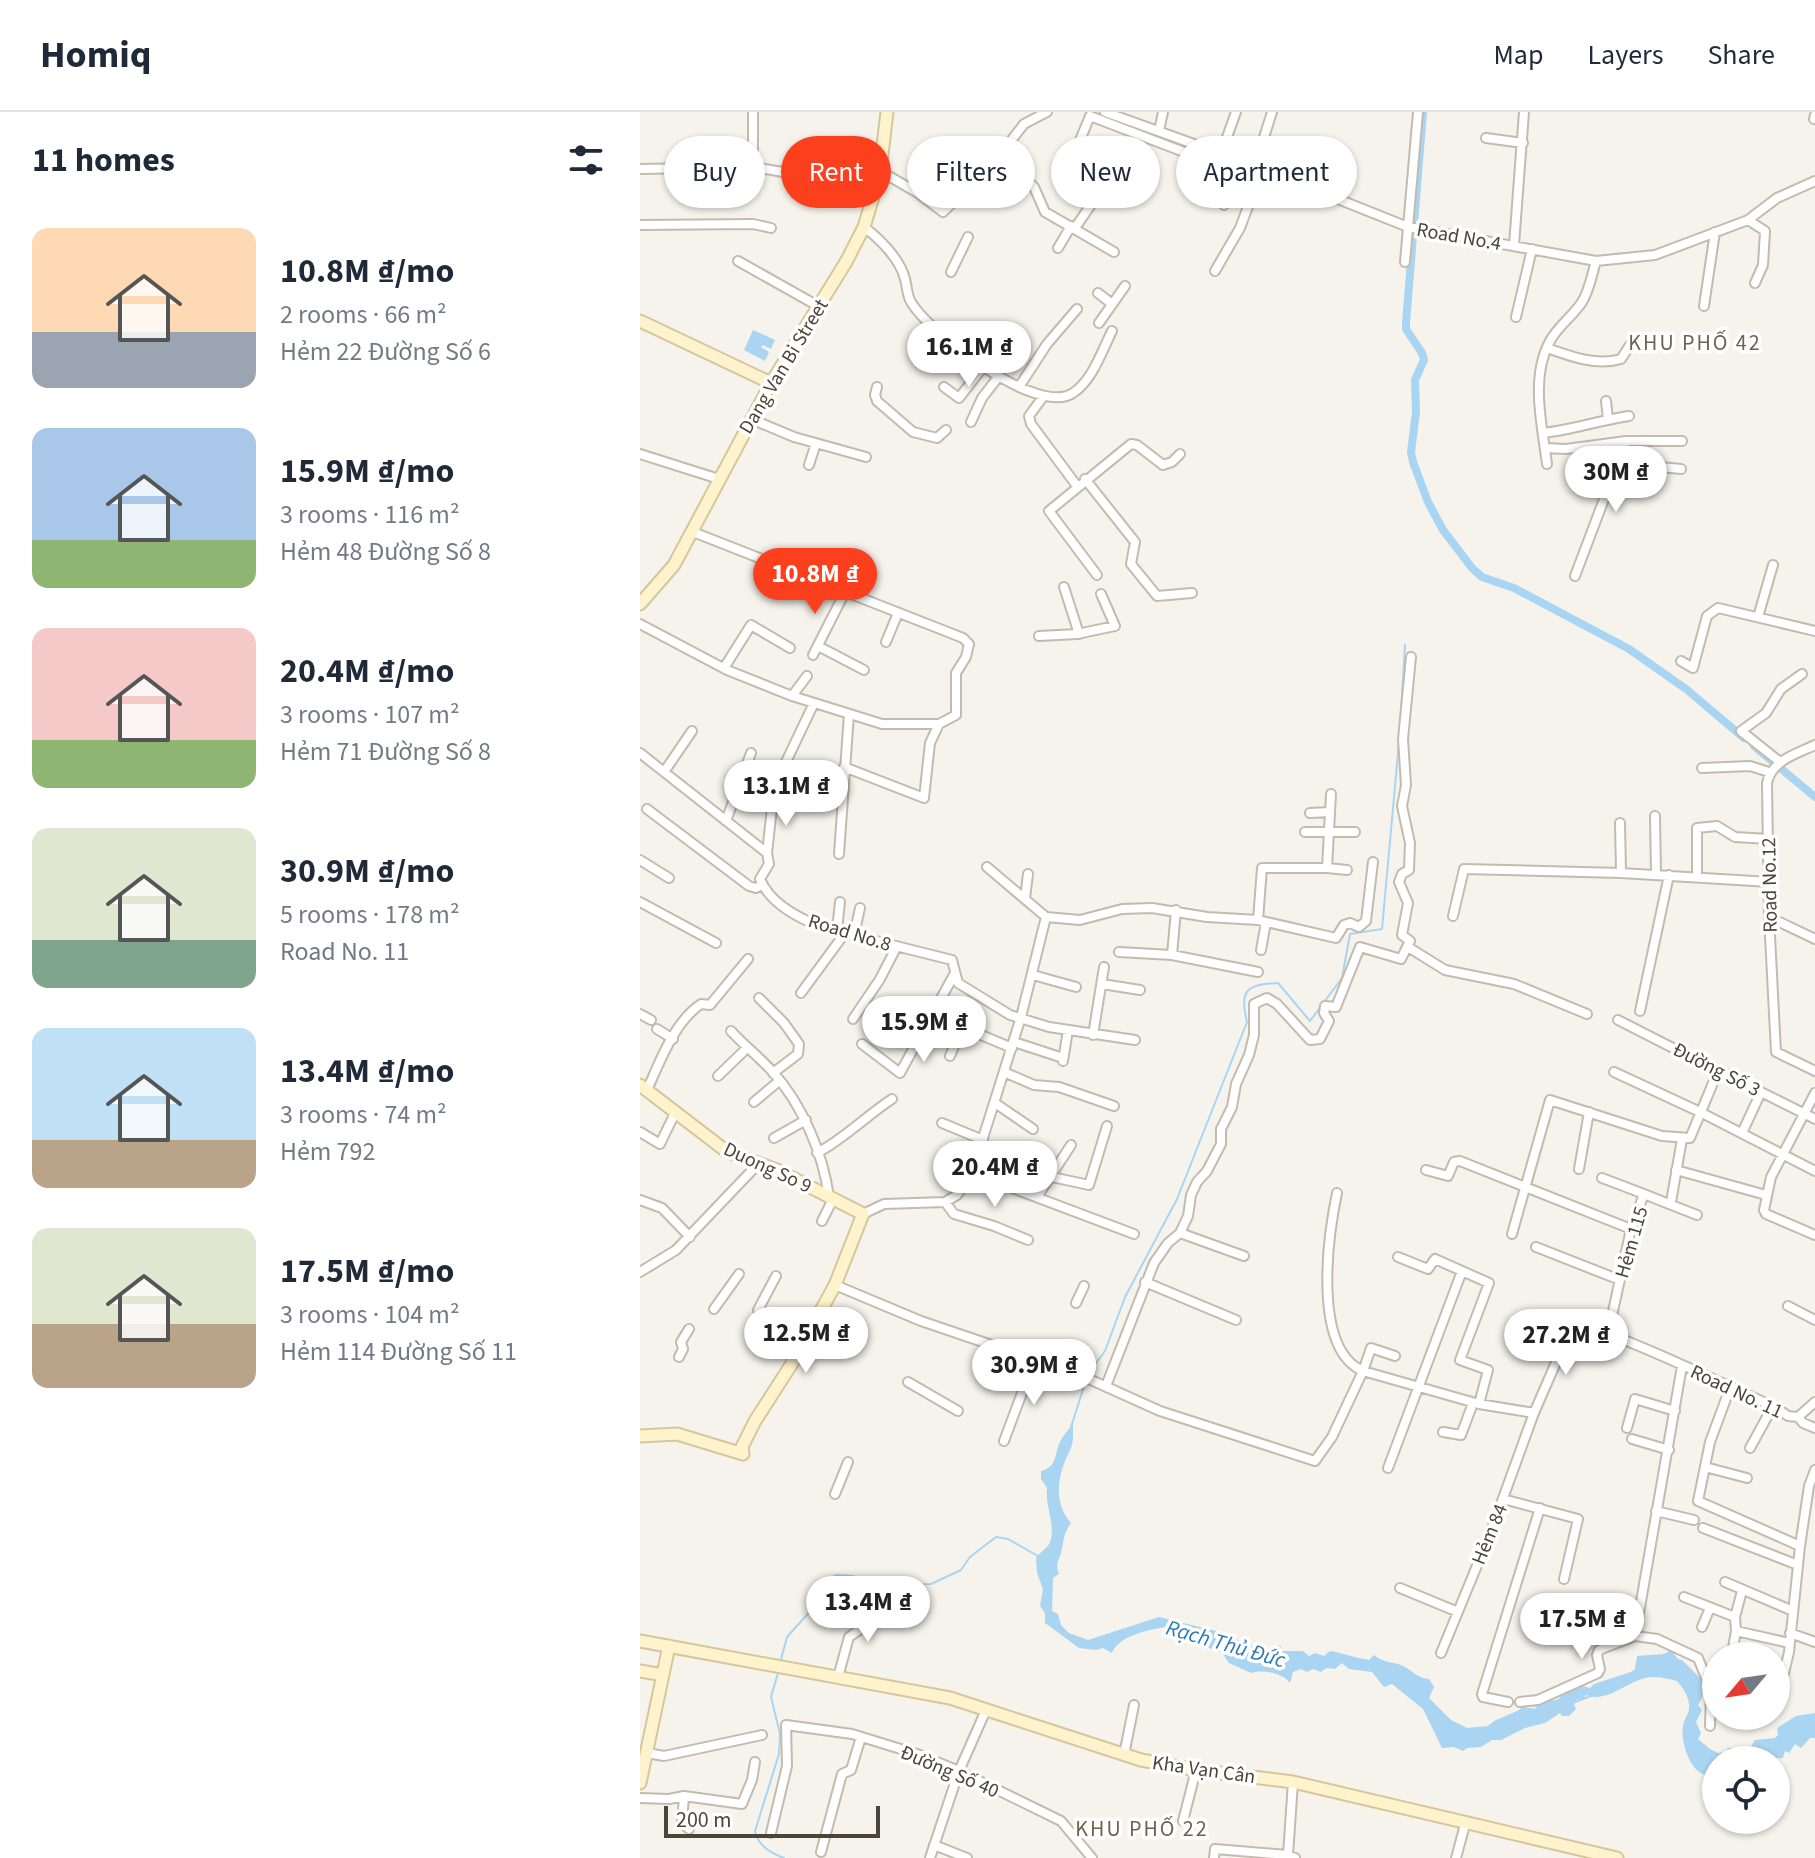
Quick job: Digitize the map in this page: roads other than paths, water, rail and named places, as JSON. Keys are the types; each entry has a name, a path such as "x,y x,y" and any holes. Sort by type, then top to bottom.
{"main road":[{"name":"Dang Van Bi Street","path":"884,136 887,112"},
{"name":"Dang Van Bi Street","path":"640,604 674,565 771,383 846,262 864,227 870,208"},
{"path":"640,321 771,383"},
{"name":"Duong So 9","path":"644,1086 726,1151 759,1163 863,1214"},
{"path":"640,1436 677,1434 743,1454 742,1447 755,1421 791,1365 835,1285 863,1214"},
{"path":"640,1641 669,1646 641,1775"},
{"name":"Kha Vạn Cân","path":"669,1646 950,1698 1124,1755 1196,1770 1293,1782 1616,1858"},
{"path":"640,1671 663,1675"}],"street":[{"path":"753,112 753,136"},
{"path":"1015,136 1024,124 1047,112"},
{"name":"Road No.4","path":"1105,112 1114,120 1176,137"},
{"path":"1159,131 1163,112"},
{"path":"1227,136 1236,112"},
{"path":"1266,136 1272,112"},
{"path":"1405,262 1418,112"},
{"path":"1514,245 1524,112"},
{"path":"1082,136 1090,116 1114,120 1176,147"},
{"path":"1486,138 1523,143"},
{"path":"640,169 664,169"},
{"name":"Road No.4","path":"1357,206 1408,227 1596,261 1655,255 1748,220 1777,198 1815,181"},
{"path":"1035,189 1045,212 1114,252"},
{"path":"1058,248 1088,208"},
{"path":"1215,271 1240,228 1246,208"},
{"path":"1748,220 1765,231 1763,265 1755,283"},
{"path":"640,225 753,224 771,228"},
{"path":"864,227 877,237 898,264 905,276 910,301 966,357 1019,387 1043,397 1057,399 1070,395 1086,380 1112,331"},
{"path":"1704,306 1715,232"},
{"path":"951,272 968,237"},
{"path":"1516,317 1532,249"},
{"path":"738,261 818,306"},
{"path":"1547,464 1540,393 1544,356 1551,339 1581,303 1596,261"},
{"path":"1099,323 1125,286"},
{"path":"1098,293 1112,304"},
{"path":"1019,387 1047,344 1077,309"},
{"path":"1547,348 1604,363 1625,356 1630,345"},
{"path":"944,387 959,398 983,367"},
{"path":"971,422 982,398 999,376"},
{"path":"877,387 877,401 913,432 937,438 946,430"},
{"path":"1043,397 1029,416 1031,424 1077,486"},
{"path":"1606,401 1608,419"},
{"path":"1543,433 1629,416"},
{"path":"751,419 866,457"},
{"path":"1584,426 1590,446"},
{"path":"1545,448 1566,449 1626,441 1682,441"},
{"path":"1575,576 1626,441"},
{"path":"809,465 816,443"},
{"path":"1097,575 1049,511 1131,444 1137,445 1163,465 1180,454"},
{"path":"640,454 719,479"},
{"path":"1619,463 1681,469"},
{"path":"1085,479 1135,542 1131,564 1157,596 1192,593"},
{"path":"640,624 724,668 792,696 849,714 891,726 939,724 956,715 956,673 966,657 969,644 963,638 693,532"},
{"path":"1758,617 1773,565"},
{"path":"1064,587 1079,634"},
{"path":"845,592 815,650 864,670"},
{"path":"1039,636 1079,634 1115,626 1101,594"},
{"path":"1681,661 1693,668 1707,616 1718,608 1815,631"},
{"path":"886,642 898,613"},
{"path":"724,668 751,625 790,648"},
{"path":"1105,1386 1145,1282 1161,1253 1180,1233 1188,1216 1191,1195 1221,1144 1221,1129 1232,1107 1236,1084 1254,1035 1254,1004 1267,998 1277,1004 1310,1040 1320,1039 1329,1021 1324,1013 1325,1006 1336,1007 1360,947 1401,959 1408,947 1410,941 1402,935 1408,903 1399,882 1402,874 1409,870 1410,843 1402,806 1406,785 1403,739 1411,657"},
{"path":"1778,763 1742,734 1742,730 1766,713 1781,689 1802,674"},
{"path":"792,696 807,676"},
{"path":"784,766 814,703"},
{"path":"839,854 849,714"},
{"path":"844,767 924,798 930,743 939,724"},
{"path":"664,772 692,731"},
{"path":"1702,768 1750,766 1769,772 1778,763 1815,745"},
{"path":"640,753 767,853"},
{"path":"726,821 751,753"},
{"name":"Road No.12","path":"1769,772 1769,917 1776,1052 1815,1071"},
{"path":"1327,868 1331,794"},
{"path":"762,885 760,879 769,864 767,853 773,799"},
{"name":"Road No.8","path":"647,809 749,886 756,888 762,885 770,897 805,921 952,960 958,983 1010,1015 1068,1030 1135,1040"},
{"path":"1310,813 1330,812"},
{"path":"1655,816 1656,875"},
{"path":"1620,823 1621,873"},
{"path":"1697,877 1697,828 1717,826 1735,837 1769,839"},
{"path":"1305,832 1355,832"},
{"path":"640,860 669,878"},
{"path":"987,867 1046,917 1080,920 1122,909 1176,910 1207,917 1262,921 1336,938 1344,925 1362,926 1366,921 1373,862"},
{"path":"1261,950 1262,868 1347,870"},
{"path":"1453,916 1464,869 1669,875 1770,882"},
{"path":"1025,898 1028,874"},
{"path":"1640,1011 1669,875"},
{"path":"640,902 716,943"},
{"path":"840,902 845,933"},
{"path":"801,993 860,908"},
{"path":"1172,955 1176,910"},
{"path":"863,1214 884,1204 945,1202 957,1195 972,1173 1013,1045 1046,917"},
{"path":"1769,917 1815,939"},
{"path":"853,1019 880,979 897,946"},
{"path":"1408,947 1445,970 1514,984 1587,1014"},
{"path":"1119,952 1172,955 1258,972"},
{"path":"644,1086 691,1010 701,1004 710,1005 748,959"},
{"path":"1093,1035 1104,967"},
{"path":"862,1044 900,1073 955,972"},
{"path":"1033,975 1076,987"},
{"path":"1102,984 1140,990"},
{"path":"754,1102 798,1054 799,1044 784,1023 759,998"},
{"path":"640,1014 651,1020"},
{"name":"Đường Số 3","path":"1618,1020 1718,1071 1738,1077 1815,1119"},
{"path":"950,1056 959,1026 1063,1059 1068,1030"},
{"path":"657,1029 673,1039"},
{"path":"731,1031 776,1077 806,1120 831,1198 822,1221"},
{"path":"718,1076 747,1048"},
{"path":"1512,1234 1550,1100 1662,1136 1690,1138 1718,1071"},
{"path":"1004,1072 1034,1085 1059,1087 1114,1106"},
{"path":"1614,1072 1815,1171"},
{"path":"1742,1133 1761,1092"},
{"path":"1815,1093 1771,1177 1766,1195 1766,1214 1815,1235"},
{"path":"817,1153 833,1145 892,1099"},
{"path":"995,1103 1033,1129"},
{"path":"640,1132 660,1144 676,1111"},
{"path":"1579,1169 1589,1112"},
{"path":"774,1138 806,1120"},
{"path":"942,1123 983,1140"},
{"path":"1052,1177 1089,1185 1107,1126"},
{"path":"1669,1204 1682,1139"},
{"path":"1037,1197 1071,1145"},
{"path":"1426,1170 1448,1176 1458,1160 1631,1229"},
{"path":"640,1272 676,1250 759,1163"},
{"path":"1676,1170 1766,1195"},
{"path":"972,1173 1134,1234"},
{"name":"Hẻm 115","path":"1602,1178 1644,1194 1631,1229 1608,1334"},
{"path":"1337,1193 1328,1235 1331,1324 1336,1343 1354,1367 1476,1404 1534,1413"},
{"path":"1644,1194 1697,1215"},
{"path":"640,1200 662,1208 690,1237"},
{"path":"945,1202 954,1214 1028,1240"},
{"path":"1180,1233 1244,1256"},
{"path":"1536,1247 1620,1280"},
{"path":"1398,1257 1428,1269 1435,1259 1489,1283 1460,1360 1488,1370 1461,1435 1443,1432"},
{"path":"1388,1468 1462,1271"},
{"path":"714,1309 739,1274"},
{"path":"758,1310 776,1276"},
{"path":"1145,1282 1236,1320"},
{"path":"835,1285 921,1321 1080,1375 1160,1411 1315,1461 1332,1437 1371,1348 1395,1356"},
{"path":"1076,1303 1084,1286"},
{"path":"1788,1306 1815,1320"},
{"name":"Road No. 11","path":"1534,1413 1567,1337 1575,1327 1582,1326 1682,1366 1773,1406 1788,1416 1798,1417 1815,1402"},
{"path":"679,1357 683,1349 681,1342 689,1329"},
{"path":"1004,1441 1034,1361"},
{"path":"1635,1636 1682,1366"},
{"path":"908,1382 958,1411"},
{"path":"1730,1388 1710,1442 1698,1501 1800,1546"},
{"path":"1627,1428 1635,1399 1675,1411"},
{"path":"1750,1448 1773,1406"},
{"name":"Hẻm 84","path":"1441,1653 1534,1413"},
{"path":"1798,1417 1815,1428"},
{"path":"1632,1439 1669,1450"},
{"path":"835,1494 848,1462"},
{"path":"1705,1467 1747,1478"},
{"path":"1788,1642 1809,1486 1815,1470"},
{"path":"1503,1499 1578,1519 1564,1579"},
{"path":"1508,1702 1482,1695 1540,1508"},
{"path":"1656,1511 1694,1520"},
{"path":"1740,1542 1745,1521"},
{"path":"1703,1528 1798,1565"},
{"path":"1725,1582 1793,1611"},
{"path":"1400,1588 1458,1612"},
{"path":"1734,1642 1735,1617 1742,1591"},
{"path":"1684,1597 1735,1617"},
{"path":"838,1677 849,1637 862,1628 868,1604"},
{"path":"1702,1627 1710,1608"},
{"path":"1736,1631 1815,1642"},
{"path":"1520,1702 1538,1700 1598,1673 1599,1650 1635,1636 1657,1639 1677,1647 1693,1654 1702,1665"},
{"path":"1124,1755 1134,1705"},
{"path":"930,1858 959,1771 986,1710"},
{"name":"Đường Số 40","path":"771,1833 787,1766 786,1725 861,1737 959,1771 1061,1821 1092,1858"},
{"path":"647,1753 674,1754 762,1735"},
{"path":"821,1852 842,1774 851,1770 861,1737"},
{"path":"640,1798 684,1796 742,1804 752,1780 755,1762"},
{"path":"1183,1821 1196,1770"},
{"path":"1214,1858 1215,1849 1291,1857 1293,1782"},
{"path":"684,1796 682,1823 689,1829"},
{"path":"819,1814 830,1819"},
{"path":"1456,1858 1466,1821"},
{"path":"934,1845 967,1858"}],"water":[{"path":"753,330 775,340 771,349 761,347 769,352 765,361 744,350"},
{"name":"Rạch Thủ Đức","path":"1073,1424 1072,1444 1062,1468 1059,1487 1061,1506 1071,1523 1057,1564 1059,1574 1053,1578 1052,1611 1058,1614 1061,1625 1069,1633 1088,1640 1159,1617 1226,1636 1233,1635 1235,1639 1258,1650 1270,1652 1280,1645 1282,1651 1303,1651 1309,1656 1315,1653 1324,1656 1330,1651 1369,1660 1374,1655 1429,1679 1434,1687 1429,1698 1451,1720 1467,1728 1488,1726 1523,1707 1536,1709 1535,1706 1544,1701 1559,1699 1572,1687 1590,1688 1631,1672 1635,1669 1637,1656 1664,1654 1671,1650 1702,1680 1702,1698 1698,1705 1702,1710 1696,1722 1701,1733 1698,1739 1706,1746 1702,1746 1702,1773 1690,1761 1683,1741 1683,1727 1689,1707 1685,1692 1677,1681 1644,1678 1611,1694 1586,1695 1582,1701 1577,1699 1576,1709 1569,1716 1560,1713 1545,1723 1463,1751 1454,1747 1442,1748 1423,1709 1392,1684 1384,1687 1372,1672 1349,1669 1342,1663 1335,1669 1326,1668 1321,1672 1301,1669 1293,1672 1290,1683 1272,1673 1251,1673 1229,1663 1223,1654 1203,1645 1180,1642 1176,1634 1165,1627 1128,1638 1112,1653 1103,1648 1079,1648 1045,1623 1045,1613 1040,1606 1043,1589 1037,1573 1036,1558 1052,1536 1047,1488 1041,1479 1041,1471 1053,1463 1061,1440"},
{"name":"Rạch Thủ Đức","path":"1815,1713 1815,1738 1810,1738 1801,1748 1795,1744 1790,1752 1790,1746 1751,1746 1755,1740 1775,1738 1777,1730 1790,1730 1790,1720 1796,1716"}],"waterway":[{"path":"1423,112 1406,329 1424,360 1415,380 1416,412 1411,452 1428,502 1443,530 1482,577 1514,588 1629,649 1686,689 1744,738"},
{"path":"1400,728 1405,645"},
{"path":"1088,1374 1105,1351 1125,1297 1177,1199 1247,1022 1244,1003 1248,991 1259,985 1278,983 1310,1021 1342,978 1350,934 1382,929 1399,742"},
{"path":"1754,746 1815,797"},
{"path":"1071,1427 1086,1380"},
{"name":"Rạch Thủ Đức","path":"780,1663 787,1637 813,1608 824,1582 836,1575 853,1576 872,1586 931,1584 961,1570 970,1557 996,1537 1008,1539 1038,1556"},
{"name":"Rạch Thủ Đức","path":"778,1673 771,1697 780,1734 779,1754 755,1831 766,1848 784,1858"},
{"name":"Rạch Thủ Đức","path":"1575,1702 1591,1696"}],"district":[{"name":"KHU PHỐ 42","path":"1695,342"},
{"name":"KHU PHỐ 22","path":"1142,1828"}]}
